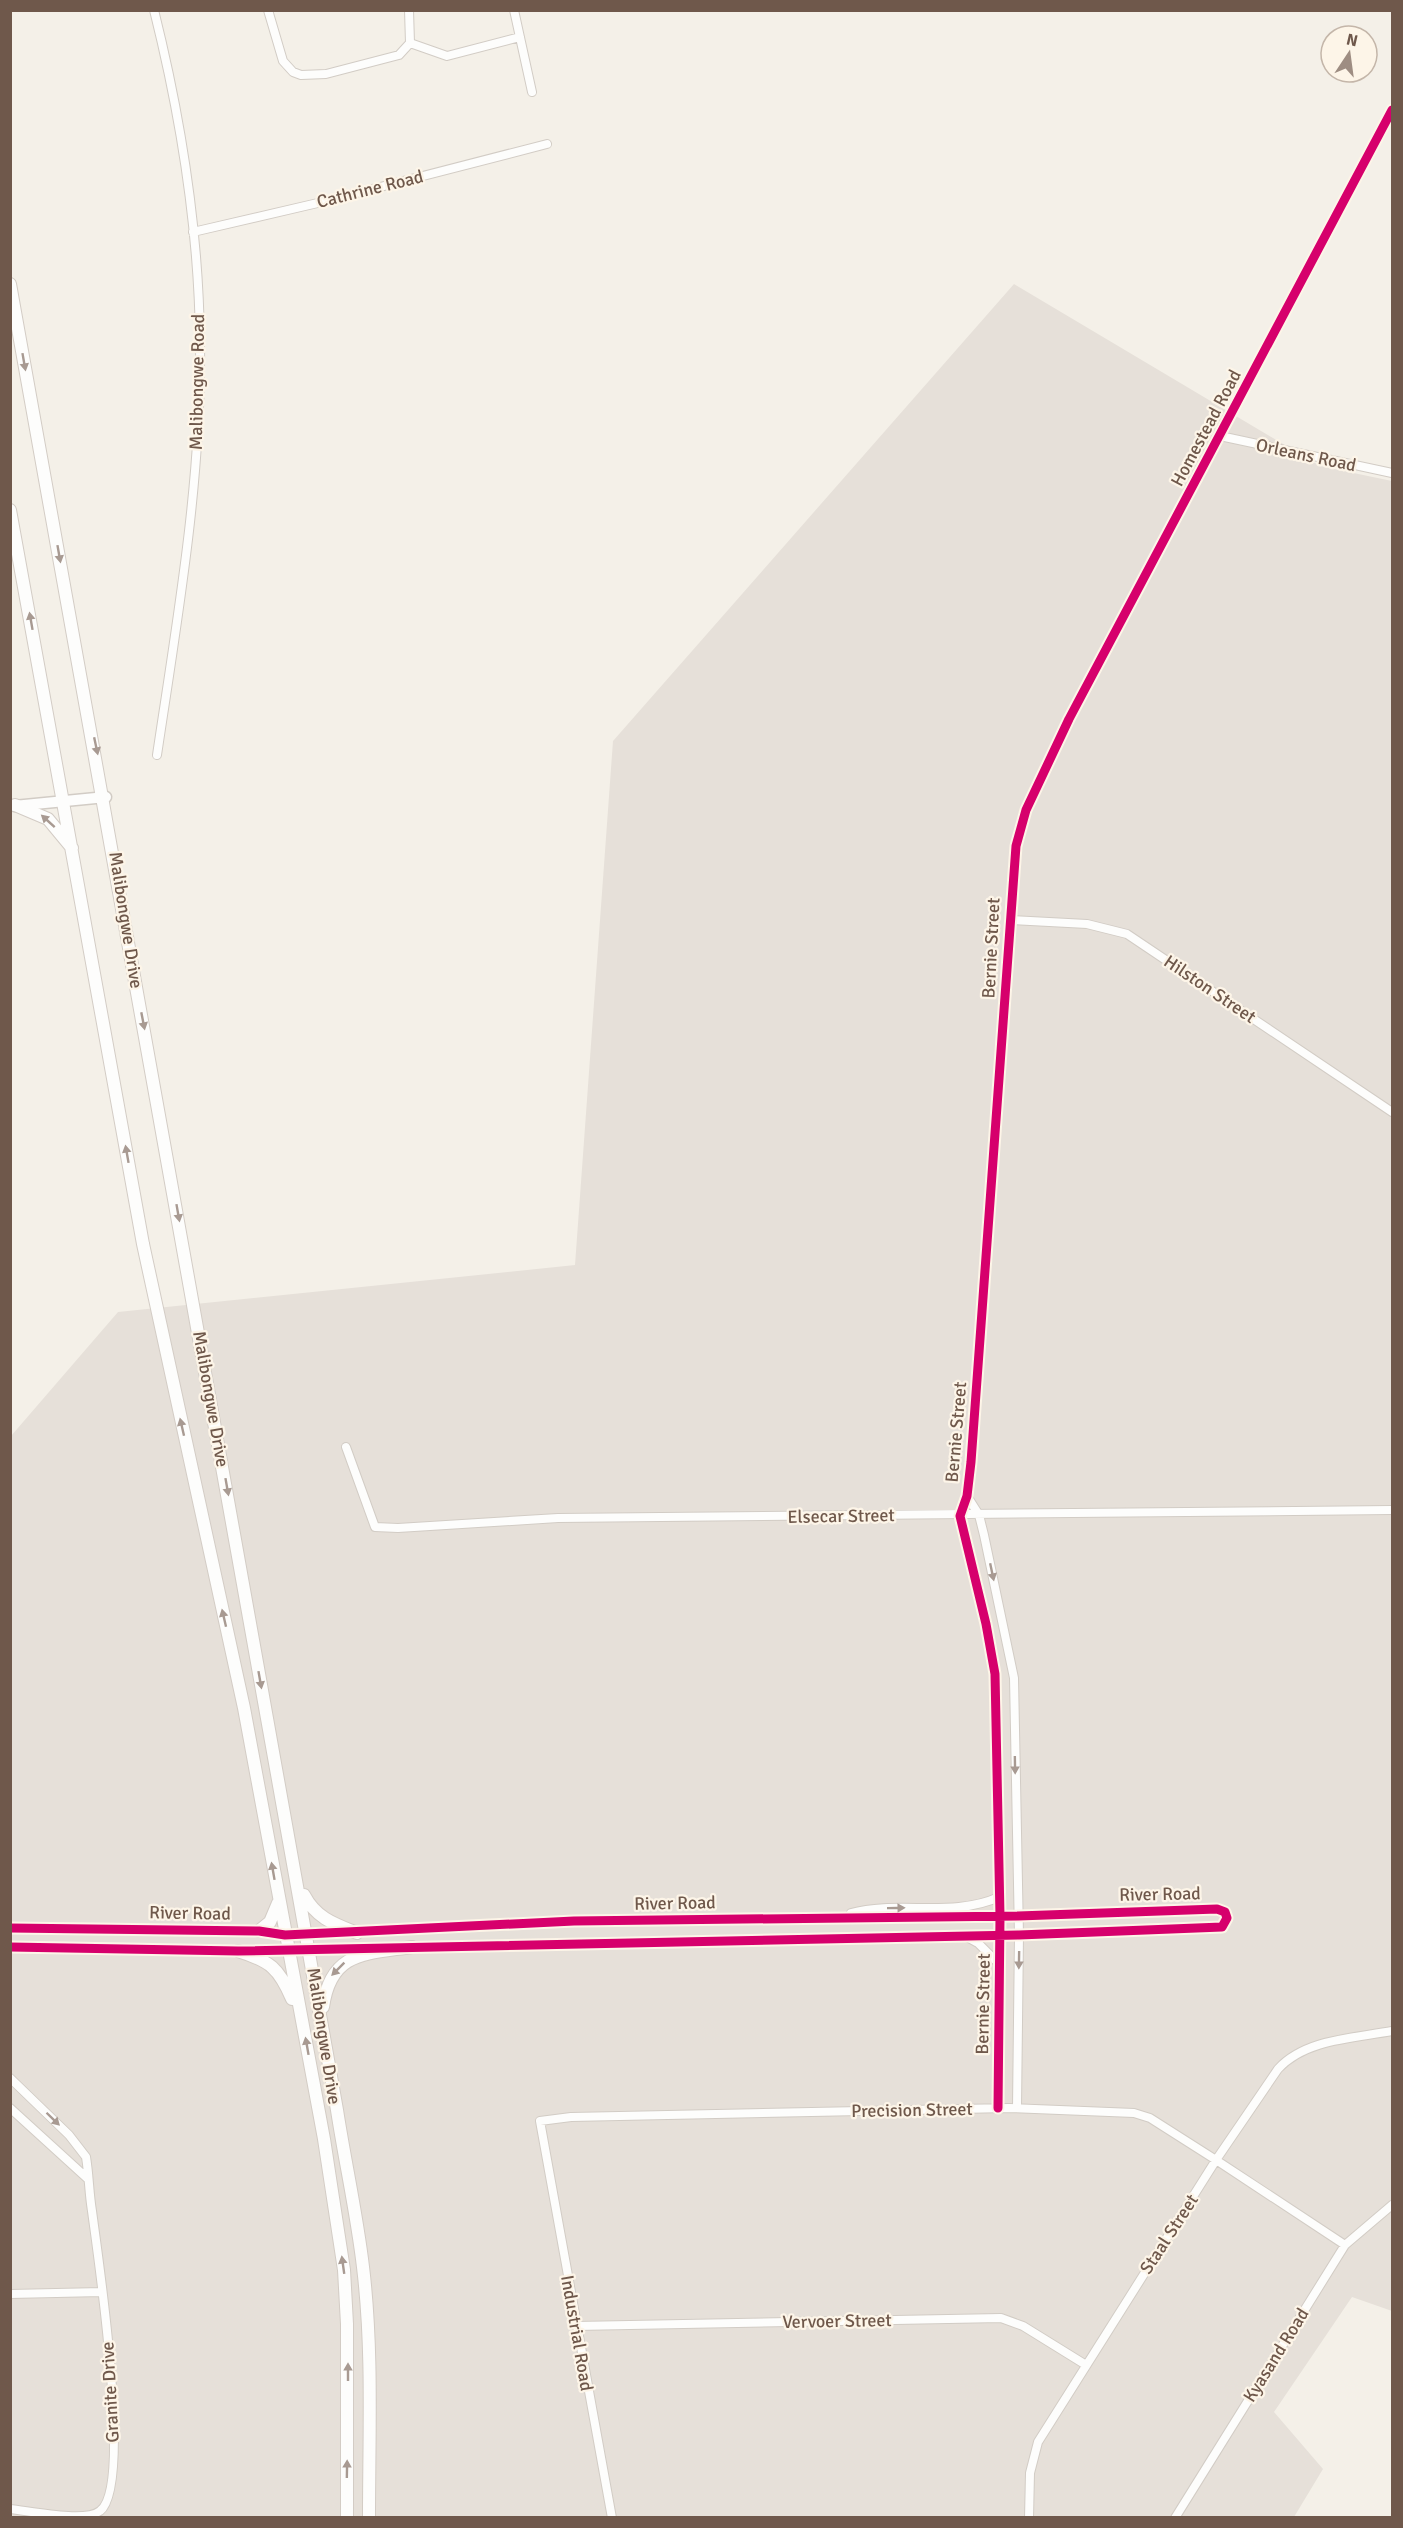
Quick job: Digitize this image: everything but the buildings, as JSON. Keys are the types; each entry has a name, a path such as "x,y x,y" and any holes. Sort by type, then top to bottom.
{"main road":[{"name":"Malibongwe Drive","path":"10,284 106,797 138,993 276,1774 310,1948 363,2269 369,2385 369,2517"},
{"name":"Malibongwe Drive","path":"10,510 143,1244 244,1708 324,2139 344,2270 347,2324 346,2517"},
{"path":"13,806 48,819 73,849"},
{"path":"298,1884 319,1916 357,1933"},
{"path":"259,1931 270,1922 278,1900"},
{"path":"321,2016 331,1976 347,1960 359,1954 412,1947"},
{"path":"238,1950 278,1970 302,2022"}],"street":[{"name":"Malibongwe Road","path":"154,10 173,99 193,232 200,344 196,454 158,755"},
{"path":"268,10 283,61 293,72 301,75 326,74 399,55 410,43 409,10"},
{"path":"514,10 532,93"},
{"path":"410,43 447,56 520,37"},
{"name":"Homestead Road","path":"1048,762 1392,110"},
{"name":"Cathrine Road","path":"193,232 331,200 547,144"},
{"name":"Orleans Road","path":"1220,436 1392,473"},
{"name":"Bernie Street","path":"998,2108 1000,1916 994,1669 960,1516 967,1496 1000,1086 1009,920 1016,846 1026,810 1048,762"},
{"path":"13,806 106,797"},
{"name":"Hilston Street","path":"1009,920 1087,924 1127,934 1392,1112"},
{"name":"Elsecar Street","path":"346,1447 375,1527 398,1528 558,1518 960,1516 1096,1512 1392,1510"},
{"name":"Bernie Street","path":"967,1496 979,1515 1014,1678 1019,1935 1017,2108"},
{"path":"839,1917 868,1909 976,1905 999,1897"},
{"name":"River Road","path":"10,1928 259,1931 285,1935 574,1921 1018,1916 1217,1909 1225,1912 1227,1918 1222,1927 1019,1935 238,1950 10,1947"},
{"path":"964,1935 978,1943 1000,1965"},
{"name":"Staal Street","path":"1029,2517 1030,2473 1035,2450 1216,2160 1288,2058 1306,2049 1392,2031"},
{"name":"Granite Drive","path":"10,2078 75,2141 86,2157 113,2386 114,2431 112,2481 106,2504 92,2516 10,2509"},
{"path":"10,2108 87,2179"},
{"name":"Precision Street","path":"545,2147 540,2121 555,2118 998,2108 1134,2113 1150,2118 1345,2245"},
{"name":"Industrial Road","path":"545,2147 612,2517"},
{"name":"Kyasand Road","path":"1175,2517 1345,2245 1392,2205"},
{"path":"10,2295 102,2292"},
{"name":"Vervoer Street","path":"576,2326 1001,2318 1023,2326 1086,2365"}],"shaded area":[{"path":"1014,284 1320,466 1392,481 1392,2311 1352,2297 1274,2412 1323,2469 1294,2517 11,2518 11,1436 118,1312 575,1265 613,741"}],"cycle path":[{"path":"998,2108 1000,1916 995,1674 986,1624 960,1516 967,1496 971,1462 1016,846 1026,810 1069,719 1392,110"},
{"path":"10,1928 259,1931 285,1935 574,1921 1018,1916 1217,1909 1225,1912 1227,1918 1222,1927 1019,1935 238,1951 10,1947"}]}
